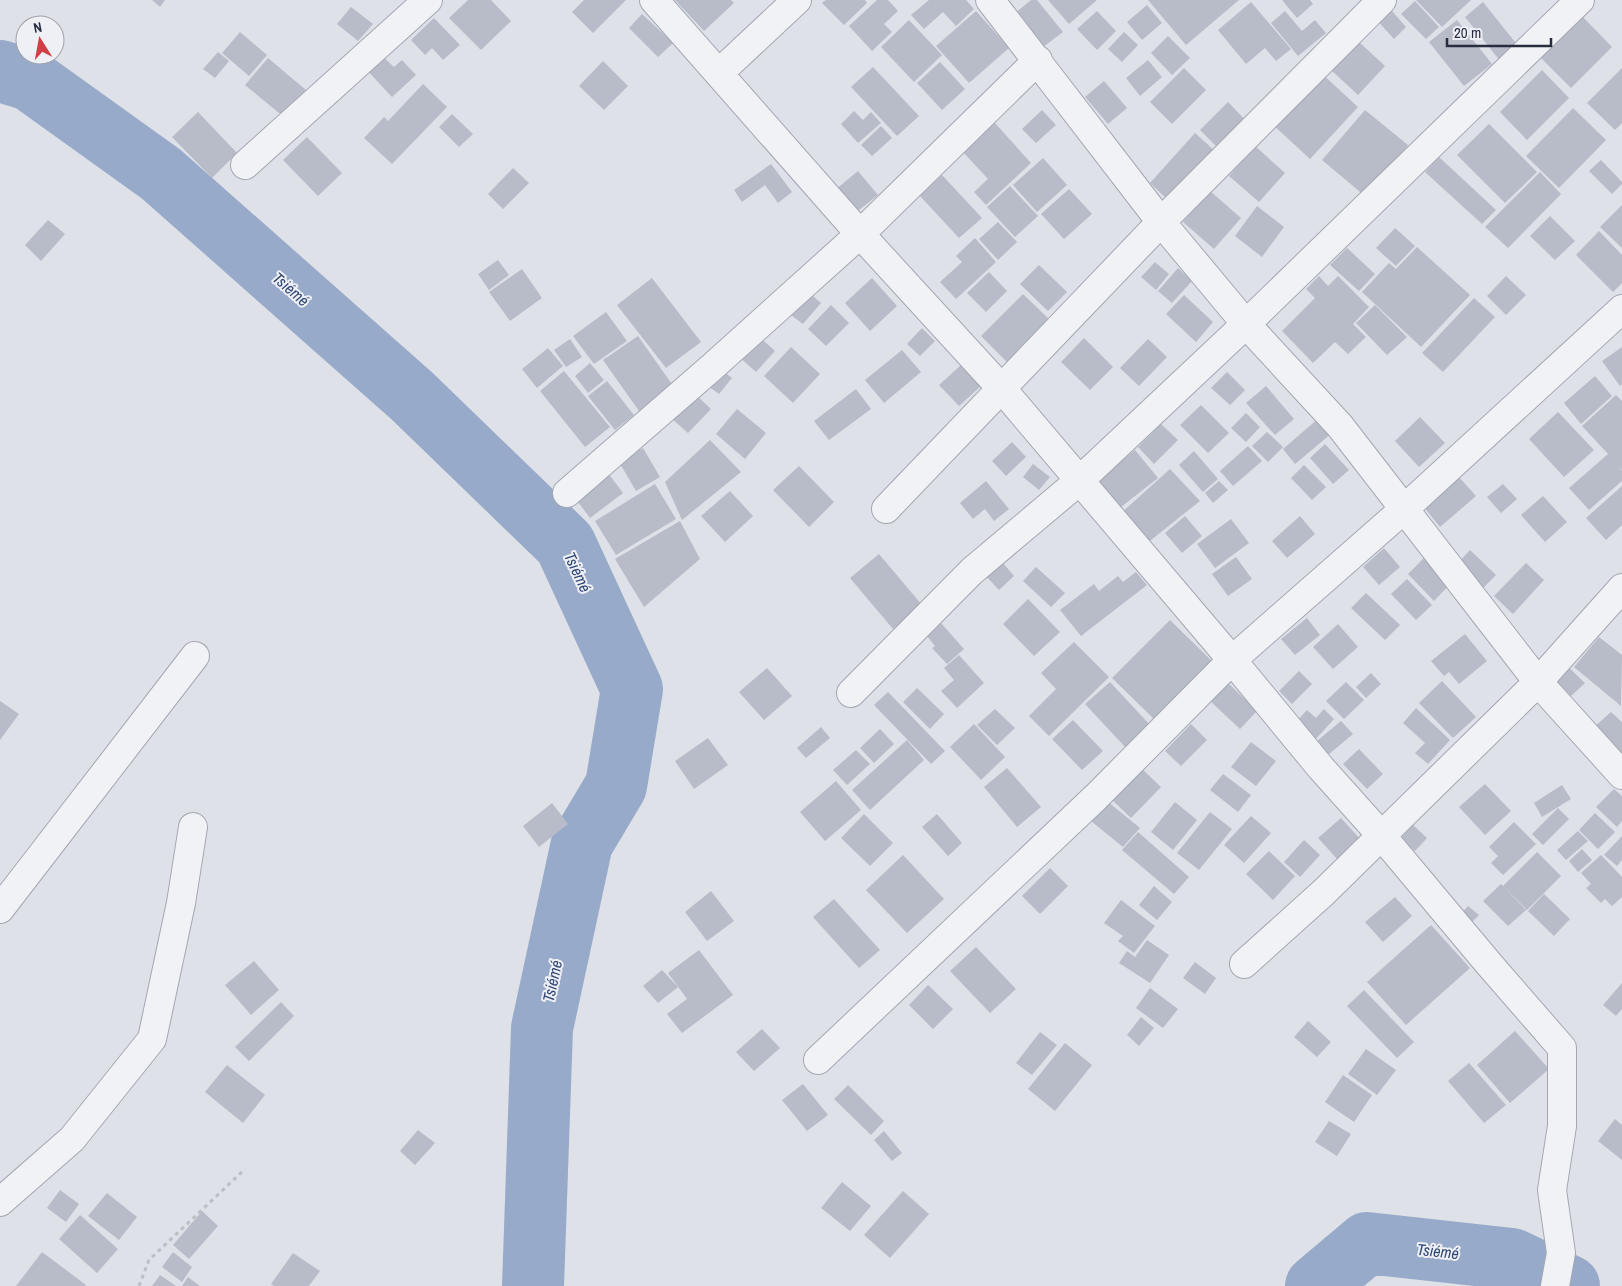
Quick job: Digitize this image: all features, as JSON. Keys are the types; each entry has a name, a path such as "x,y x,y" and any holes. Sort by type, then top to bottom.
{"street":[{"path":"245,165 428,0"},
{"path":"654,0 860,234 1002,389 1232,660 1320,768 1381,835 1562,1048 1562,1126 1552,1190 1561,1253 1555,1286"},
{"path":"719,73 797,0"},
{"path":"990,0 1161,222 1246,324 1340,426 1403,510 1538,682 1622,775"},
{"path":"886,509 1161,222 1382,0"},
{"path":"851,694 972,571 1079,481 1246,324 1580,0"},
{"path":"568,493 860,234 1038,60"},
{"path":"818,1060 1096,798 1232,660 1403,510 1622,309"},
{"path":"1244,964 1324,892 1538,682 1622,588"},
{"path":"0,909 195,656"},
{"path":"0,1202 72,1139 152,1038 181,904 193,827"}],"path":[{"path":"139,1286 149,1260 245,1169"}],"building":[{"path":"152,0 165,0 160,7"},
{"path":"468,0 491,0 511,21 481,50 449,18"},
{"path":"584,0 626,0 593,33 572,12"},
{"path":"675,0 731,0 734,3 704,31"},
{"path":"826,0 865,0 867,3 844,25 822,3"},
{"path":"877,0 888,0 898,11 884,24 892,32 872,51 849,26"},
{"path":"929,0 966,0 974,9 956,26 943,12 924,29 911,15"},
{"path":"1031,0 1037,0 1063,32 1043,47 1015,13"},
{"path":"1048,0 1097,0 1069,24"},
{"path":"1148,0 1239,0 1186,45"},
{"path":"1282,0 1310,0 1313,4 1297,18"},
{"path":"1416,0 1471,0 1442,27"},
{"path":"1415,1 1439,27 1426,39 1401,14"},
{"path":"1251,2 1291,49 1276,61 1265,48 1246,64 1218,30"},
{"path":"1483,2 1519,47 1501,62 1465,17"},
{"path":"1386,4 1406,27 1394,39 1373,16"},
{"path":"1147,5 1162,23 1142,40 1127,22"},
{"path":"351,7 373,24 358,41 337,24"},
{"path":"976,11 1009,48 969,83 936,46"},
{"path":"1097,11 1116,31 1097,50 1077,29"},
{"path":"1285,11 1302,31 1315,20 1326,33 1298,56 1271,23"},
{"path":"642,14 673,43 658,57 629,28"},
{"path":"1581,15 1612,47 1571,88 1539,56"},
{"path":"434,18 460,45 443,60 432,48 425,55 411,40"},
{"path":"909,20 942,55 914,82 881,47"},
{"path":"1457,20 1492,64 1464,86 1429,42"},
{"path":"240,32 267,55 249,76 222,53"},
{"path":"1124,32 1138,45 1122,62 1108,49"},
{"path":"1168,36 1190,58 1172,75 1151,53"},
{"path":"1358,41 1385,66 1358,95 1331,70"},
{"path":"218,52 229,61 215,78 203,69"},
{"path":"379,53 394,67 402,60 416,75 392,97 364,67"},
{"path":"268,58 306,90 284,117 245,85"},
{"path":"1148,60 1162,77 1140,96 1126,78"},
{"path":"603,61 628,86 604,110 579,86"},
{"path":"940,62 965,89 942,110 917,83"},
{"path":"873,67 919,116 897,136 851,87"},
{"path":"1184,68 1206,90 1172,124 1150,102"},
{"path":"1622,68 1622,123 1615,130 1587,103"},
{"path":"1542,70 1569,98 1527,140 1500,112"},
{"path":"1319,71 1358,107 1310,159 1270,122"},
{"path":"1104,81 1127,108 1108,124 1085,97"},
{"path":"423,84 447,107 392,164 364,138 384,117 388,121"},
{"path":"1228,102 1250,125 1222,152 1200,130"},
{"path":"1573,108 1606,140 1559,188 1526,156"},
{"path":"1042,110 1056,125 1036,143 1022,129"},
{"path":"1365,110 1408,145 1365,196 1322,160"},
{"path":"854,111 863,120 871,112 881,123 858,143 841,124"},
{"path":"198,112 237,153 212,178 172,137"},
{"path":"452,114 473,134 459,147 439,127"},
{"path":"994,122 1031,163 986,205 974,192 988,179 962,151"},
{"path":"1489,124 1537,172 1505,203 1457,155"},
{"path":"881,126 892,138 872,156 861,145"},
{"path":"1195,133 1215,151 1169,201 1150,183"},
{"path":"307,137 342,173 318,196 283,160"},
{"path":"1255,146 1285,173 1259,202 1229,176"},
{"path":"1439,157 1496,210 1482,224 1425,172"},
{"path":"1043,158 1067,185 1037,212 1013,185"},
{"path":"1601,160 1622,182 1612,194 1589,171"},
{"path":"771,164 792,192 778,203 765,185 742,202 734,190"},
{"path":"513,168 529,183 503,209 488,194"},
{"path":"858,171 878,195 854,214 835,190"},
{"path":"1540,172 1561,194 1508,248 1485,227"},
{"path":"942,175 982,218 959,238 920,196"},
{"path":"1010,186 1038,216 1015,237 987,207"},
{"path":"1069,189 1092,214 1064,239 1041,214"},
{"path":"1210,191 1241,218 1214,249 1183,222"},
{"path":"1622,205 1622,248 1600,227"},
{"path":"1257,206 1284,227 1262,257 1235,236"},
{"path":"1550,216 1575,241 1555,260 1530,236"},
{"path":"48,220 65,234 41,261 25,245"},
{"path":"998,222 1017,242 998,260 979,239"},
{"path":"1395,228 1415,246 1396,266 1376,248"},
{"path":"1599,231 1622,255 1622,283 1613,292 1576,255"},
{"path":"975,238 996,262 956,299 940,282 962,262 956,256"},
{"path":"1417,247 1470,295 1421,347 1362,292 1389,263 1396,269"},
{"path":"1347,248 1375,274 1359,291 1330,265"},
{"path":"498,260 509,275 489,290 478,274"},
{"path":"1155,262 1169,274 1156,290 1141,277"},
{"path":"1039,265 1067,292 1048,311 1020,284"},
{"path":"1178,268 1192,281 1172,303 1158,291"},
{"path":"522,269 542,298 510,321 489,292"},
{"path":"989,272 1007,291 986,312 967,293"},
{"path":"1319,276 1328,286 1338,276 1369,307 1353,324 1366,337 1348,354 1335,342 1313,363 1282,331 1315,298 1306,289"},
{"path":"1506,276 1526,295 1506,315 1487,296"},
{"path":"652,278 701,342 666,368 617,305"},
{"path":"872,278 897,306 870,331 845,303"},
{"path":"806,290 821,303 803,324 787,312"},
{"path":"1023,294 1053,323 1010,365 981,336"},
{"path":"1184,295 1213,322 1196,342 1166,314"},
{"path":"1474,298 1495,317 1443,372 1422,353"},
{"path":"831,305 849,323 826,346 808,329"},
{"path":"1375,305 1407,337 1387,355 1356,323"},
{"path":"606,312 627,341 594,364 573,336"},
{"path":"922,328 935,341 920,356 907,344"},
{"path":"756,334 775,351 756,372 737,355"},
{"path":"638,336 674,387 639,411 603,360"},
{"path":"1084,338 1113,367 1090,390 1061,362"},
{"path":"570,339 582,357 566,367 554,350"},
{"path":"1148,339 1167,357 1139,386 1120,368"},
{"path":"791,347 820,374 793,403 764,376"},
{"path":"1622,347 1622,384 1620,386 1602,361"},
{"path":"548,348 563,366 537,388 522,369"},
{"path":"902,350 921,372 884,403 865,380"},
{"path":"590,363 604,380 588,393 575,376"},
{"path":"961,365 981,386 959,406 939,385"},
{"path":"718,367 732,378 719,394 705,384"},
{"path":"564,371 610,427 585,447 540,391"},
{"path":"1227,372 1245,390 1230,405 1211,388"},
{"path":"1595,376 1612,396 1581,424 1564,403"},
{"path":"607,381 634,415 615,430 588,396"},
{"path":"1266,386 1294,419 1275,435 1246,403"},
{"path":"856,389 871,409 829,440 814,421"},
{"path":"694,393 711,409 688,433 671,418"},
{"path":"1616,395 1622,401 1622,470 1618,466 1622,471 1622,481 1589,510 1569,488 1608,454 1582,426"},
{"path":"1201,405 1229,433 1208,453 1180,425"},
{"path":"737,409 766,433 745,459 716,434"},
{"path":"1558,412 1594,450 1564,477 1529,439"},
{"path":"1246,413 1260,427 1246,442 1231,428"},
{"path":"1420,417 1445,443 1419,467 1395,441"},
{"path":"1319,418 1332,433 1295,464 1283,449"},
{"path":"1161,424 1178,440 1154,464 1138,447"},
{"path":"1267,432 1283,447 1268,462 1252,446"},
{"path":"710,440 741,472 682,520 665,482"},
{"path":"1012,442 1026,457 1006,476 992,461"},
{"path":"1325,444 1349,470 1333,484 1310,458"},
{"path":"1248,446 1262,461 1233,486 1220,471"},
{"path":"643,448 660,477 636,491 619,462"},
{"path":"1135,450 1158,478 1116,511 1093,484"},
{"path":"1194,451 1218,479 1203,492 1179,465"},
{"path":"1033,464 1050,477 1039,490 1023,477"},
{"path":"1304,465 1326,487 1312,500 1291,478"},
{"path":"799,466 834,502 809,527 773,490"},
{"path":"1170,469 1200,501 1146,544 1119,515"},
{"path":"608,473 623,493 590,518 575,498"},
{"path":"1458,476 1476,496 1440,527 1423,506"},
{"path":"986,481 1009,509 994,521 985,509 973,519 960,503"},
{"path":"1219,481 1228,490 1213,503 1205,493"},
{"path":"655,484 676,519 616,555 595,521"},
{"path":"1503,484 1517,499 1501,513 1487,497"},
{"path":"1622,486 1622,525 1606,540 1586,518"},
{"path":"730,491 753,516 725,542 701,516"},
{"path":"1543,496 1567,522 1545,542 1521,515"},
{"path":"1185,516 1202,536 1182,553 1165,533"},
{"path":"1300,516 1315,534 1287,558 1272,541"},
{"path":"1231,519 1249,543 1215,568 1197,544"},
{"path":"680,521 700,559 644,607 615,559"},
{"path":"1384,548 1400,567 1379,585 1363,567"},
{"path":"1470,550 1496,575 1481,590 1456,565"},
{"path":"879,554 922,605 893,629 850,578"},
{"path":"1428,554 1454,580 1434,601 1408,574"},
{"path":"997,556 1014,576 999,590 981,571"},
{"path":"1236,557 1252,579 1228,596 1212,574"},
{"path":"1526,563 1544,580 1513,614 1494,596"},
{"path":"1036,567 1065,593 1051,607 1023,581"},
{"path":"1136,572 1147,585 1081,636 1060,610 1094,584 1099,591 1118,576 1123,582"},
{"path":"1407,579 1432,605 1416,620 1391,594"},
{"path":"1366,593 1400,625 1385,640 1351,608"},
{"path":"1028,599 1060,632 1034,656 1003,624"},
{"path":"1307,618 1320,635 1295,655 1281,639"},
{"path":"1170,620 1216,665 1158,723 1112,678"},
{"path":"941,623 964,649 947,664 932,648 935,646 927,636"},
{"path":"1338,624 1358,647 1333,669 1313,647"},
{"path":"1465,634 1487,661 1459,684 1449,672 1444,676 1431,661"},
{"path":"1599,637 1622,655 1621,706 1574,667"},
{"path":"1074,642 1109,677 1049,736 1029,716 1056,689 1041,673"},
{"path":"959,655 984,683 957,708 941,691 954,680 944,668"},
{"path":"1563,662 1585,683 1571,696 1550,677"},
{"path":"767,668 792,696 764,720 739,692"},
{"path":"1299,671 1312,684 1292,704 1279,691"},
{"path":"1371,673 1381,684 1366,698 1356,687"},
{"path":"1442,681 1476,717 1453,738 1419,703"},
{"path":"1110,682 1151,726 1126,748 1085,704"},
{"path":"1227,682 1257,711 1240,729 1209,700"},
{"path":"1346,682 1364,700 1344,719 1326,701"},
{"path":"917,688 944,714 930,729 903,702"},
{"path":"888,692 945,751 931,764 874,705"},
{"path":"0,701 19,714 0,740"},
{"path":"1416,708 1450,740 1428,764 1415,753 1425,743 1403,723"},
{"path":"995,709 1015,728 997,745 977,725"},
{"path":"1324,709 1334,719 1314,741 1295,723 1307,710 1316,718"},
{"path":"1611,712 1622,722 1622,761 1592,729"},
{"path":"1073,720 1103,751 1082,770 1052,739"},
{"path":"1341,721 1353,734 1322,760 1311,746"},
{"path":"974,724 1005,757 981,780 950,747"},
{"path":"1191,724 1207,740 1181,766 1165,751"},
{"path":"821,727 830,738 806,758 797,748"},
{"path":"880,729 894,744 874,763 860,748"},
{"path":"708,738 728,765 694,789 675,761"},
{"path":"907,740 924,760 870,810 852,790"},
{"path":"1251,742 1276,761 1256,786 1231,767"},
{"path":"1359,749 1383,774 1367,789 1343,764"},
{"path":"856,750 870,764 847,785 833,770"},
{"path":"1140,767 1161,787 1131,818 1110,798"},
{"path":"1007,768 1041,807 1017,827 984,787"},
{"path":"1223,774 1251,795 1238,812 1210,790"},
{"path":"836,781 861,810 825,841 800,812"},
{"path":"1485,784 1511,811 1485,835 1459,807"},
{"path":"1562,785 1571,799 1542,817 1534,803"},
{"path":"1614,789 1622,796 1622,821 1617,827 1596,807"},
{"path":"1107,801 1140,828 1123,847 1091,821"},
{"path":"1175,802 1197,820 1173,850 1151,832"},
{"path":"552,803 568,824 539,847 523,826"},
{"path":"1558,808 1569,819 1543,845 1532,834"},
{"path":"1210,812 1232,829 1199,870 1177,853"},
{"path":"1595,813 1615,832 1598,849 1579,830"},
{"path":"864,814 893,843 870,866 841,838"},
{"path":"937,814 962,843 948,856 922,827"},
{"path":"1251,816 1271,833 1244,863 1224,845"},
{"path":"1341,818 1361,840 1338,860 1318,838"},
{"path":"1514,822 1536,844 1503,875 1491,863 1498,856 1489,847"},
{"path":"1413,825 1427,838 1415,851 1401,838"},
{"path":"1578,831 1588,841 1566,860 1557,850"},
{"path":"1138,832 1189,877 1174,894 1122,850"},
{"path":"1622,836 1622,860 1617,866 1604,855"},
{"path":"1304,840 1320,855 1300,877 1284,862"},
{"path":"1582,849 1592,860 1578,872 1569,861"},
{"path":"1269,851 1295,876 1273,900 1246,874"},
{"path":"1537,852 1561,876 1527,910 1503,886"},
{"path":"903,855 944,899 907,933 866,890"},
{"path":"1601,855 1622,877 1622,897 1612,906 1605,899 1601,903 1586,888 1591,884 1581,873"},
{"path":"1050,868 1068,886 1040,914 1022,896"},
{"path":"1501,884 1526,910 1508,926 1483,901"},
{"path":"1154,886 1172,902 1157,920 1139,905"},
{"path":"711,891 734,921 707,941 685,912"},
{"path":"1544,894 1570,919 1554,936 1528,911"},
{"path":"1395,897 1412,916 1383,942 1365,922"},
{"path":"834,899 880,950 859,968 813,917"},
{"path":"1121,900 1155,926 1134,953 1118,941 1123,936 1104,923"},
{"path":"1468,906 1479,915 1469,925 1459,916"},
{"path":"1431,925 1470,968 1406,1025 1367,982"},
{"path":"1147,940 1169,955 1150,983 1119,963 1127,951 1135,957"},
{"path":"976,947 1016,989 990,1013 950,971"},
{"path":"699,950 733,995 682,1033 667,1014 687,999 668,973"},
{"path":"254,961 279,990 251,1015 225,985"},
{"path":"1195,962 1216,978 1205,994 1183,978"},
{"path":"662,970 678,987 658,1003 643,986"},
{"path":"1622,983 1622,1009 1616,1016 1603,1005"},
{"path":"928,985 953,1009 933,1029 909,1005"},
{"path":"1150,988 1178,1009 1163,1028 1136,1008"},
{"path":"1364,990 1414,1042 1397,1058 1347,1006"},
{"path":"281,1002 294,1016 249,1061 235,1047"},
{"path":"1141,1017 1154,1028 1139,1046 1127,1035"},
{"path":"1308,1021 1331,1042 1317,1057 1294,1037"},
{"path":"762,1029 780,1048 754,1071 736,1052"},
{"path":"1515,1031 1549,1069 1510,1103 1477,1065"},
{"path":"1040,1032 1057,1045 1032,1075 1016,1063"},
{"path":"1065,1043 1092,1065 1055,1111 1028,1089"},
{"path":"1366,1049 1396,1070 1377,1095 1348,1074"},
{"path":"1469,1063 1506,1105 1484,1123 1448,1081"},
{"path":"227,1065 265,1095 243,1123 205,1092"},
{"path":"1343,1075 1372,1095 1354,1122 1325,1102"},
{"path":"803,1084 828,1115 807,1131 782,1100"},
{"path":"848,1085 884,1121 871,1135 834,1099"},
{"path":"1615,1119 1622,1125 1622,1160 1598,1141"},
{"path":"1329,1121 1351,1134 1337,1156 1315,1142"},
{"path":"418,1130 435,1143 415,1165 400,1151"},
{"path":"884,1131 902,1153 892,1161 874,1140"},
{"path":"842,1182 871,1206 850,1231 821,1208"},
{"path":"60,1190 79,1204 66,1222 47,1208"},
{"path":"903,1191 929,1214 890,1258 864,1235"},
{"path":"107,1193 137,1217 119,1240 88,1216"},
{"path":"202,1211 218,1226 189,1259 173,1245"},
{"path":"80,1215 118,1249 97,1273 59,1239"},
{"path":"42,1252 86,1285 16,1286"},
{"path":"173,1252 192,1267 182,1282 162,1267"},
{"path":"293,1253 320,1271 309,1286 274,1286 271,1284"},
{"path":"160,1275 176,1286 152,1286"},
{"path":"188,1277 200,1286 182,1286"}],"waterway":[{"name":"Tsiémé","path":"0,71 30,80 161,174 412,396 565,544 632,689 616,786 582,843 542,1028 533,1286"},
{"name":"Tsiémé","path":"1316,1286 1367,1243 1512,1259 1569,1286"}]}
